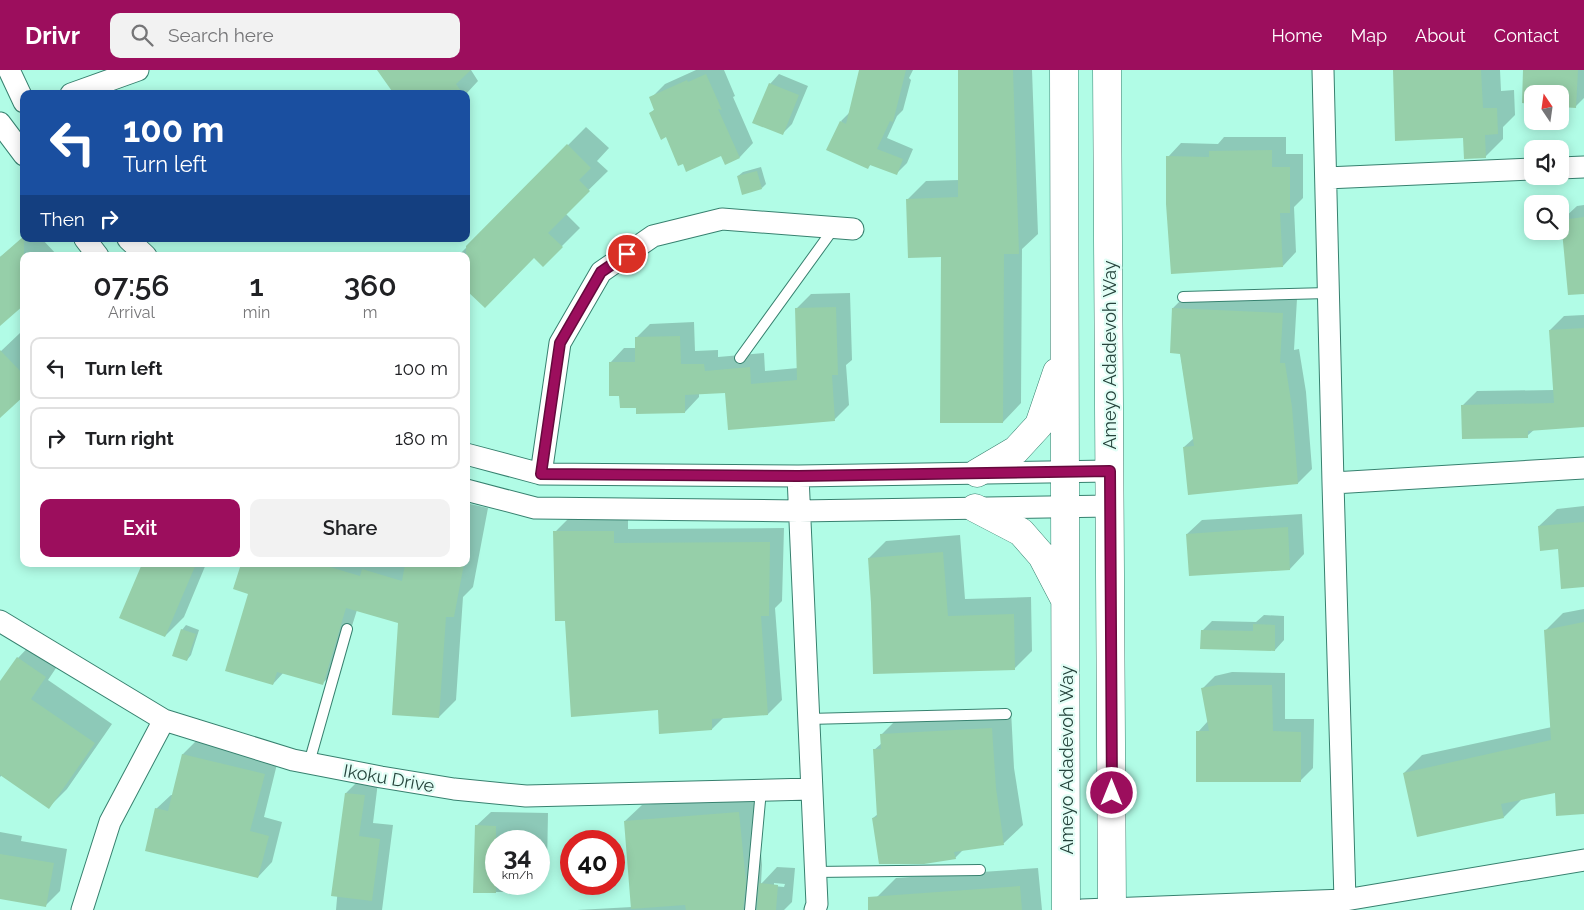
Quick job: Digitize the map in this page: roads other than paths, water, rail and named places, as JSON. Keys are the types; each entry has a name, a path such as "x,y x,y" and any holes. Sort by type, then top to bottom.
{"street":[{"path":"9,70 20,93"},
{"path":"82,90 138,70"},
{"name":"Ameyo Adadevoh Way","path":"1064,70 1066,910"},
{"name":"Ameyo Adadevoh Way","path":"1107,70 1112,909"},
{"path":"1323,70 1345,900"},
{"path":"20,113 0,121 20,149"},
{"path":"1569,168 1584,167"},
{"path":"1326,178 1524,169"},
{"path":"541,474 560,343 601,272 653,236 722,219 844,228"},
{"path":"87,242 95,252"},
{"path":"131,242 142,252"},
{"path":"976,473 1016,450 1040,425 1064,349"},
{"path":"470,455 541,474 798,476 1110,471"},
{"path":"1333,483 1584,468"},
{"path":"798,476 817,904 815,910"},
{"path":"470,491 534,508 799,511 1110,506"},
{"path":"975,508 1021,532 1042,556 1065,600"},
{"name":"Ikoku Drive","path":"0,621 164,720 293,760 454,789 526,796 811,789"},
{"path":"82,910 110,822 164,720"},
{"path":"1082,910 1345,900 1584,860"}],"lane":[{"path":"740,358 844,228"},
{"path":"1183,297 1328,293"},
{"path":"309,763 347,629"},
{"path":"808,720 1006,714"},
{"path":"750,910 761,790"},
{"path":"815,872 980,870"}]}
